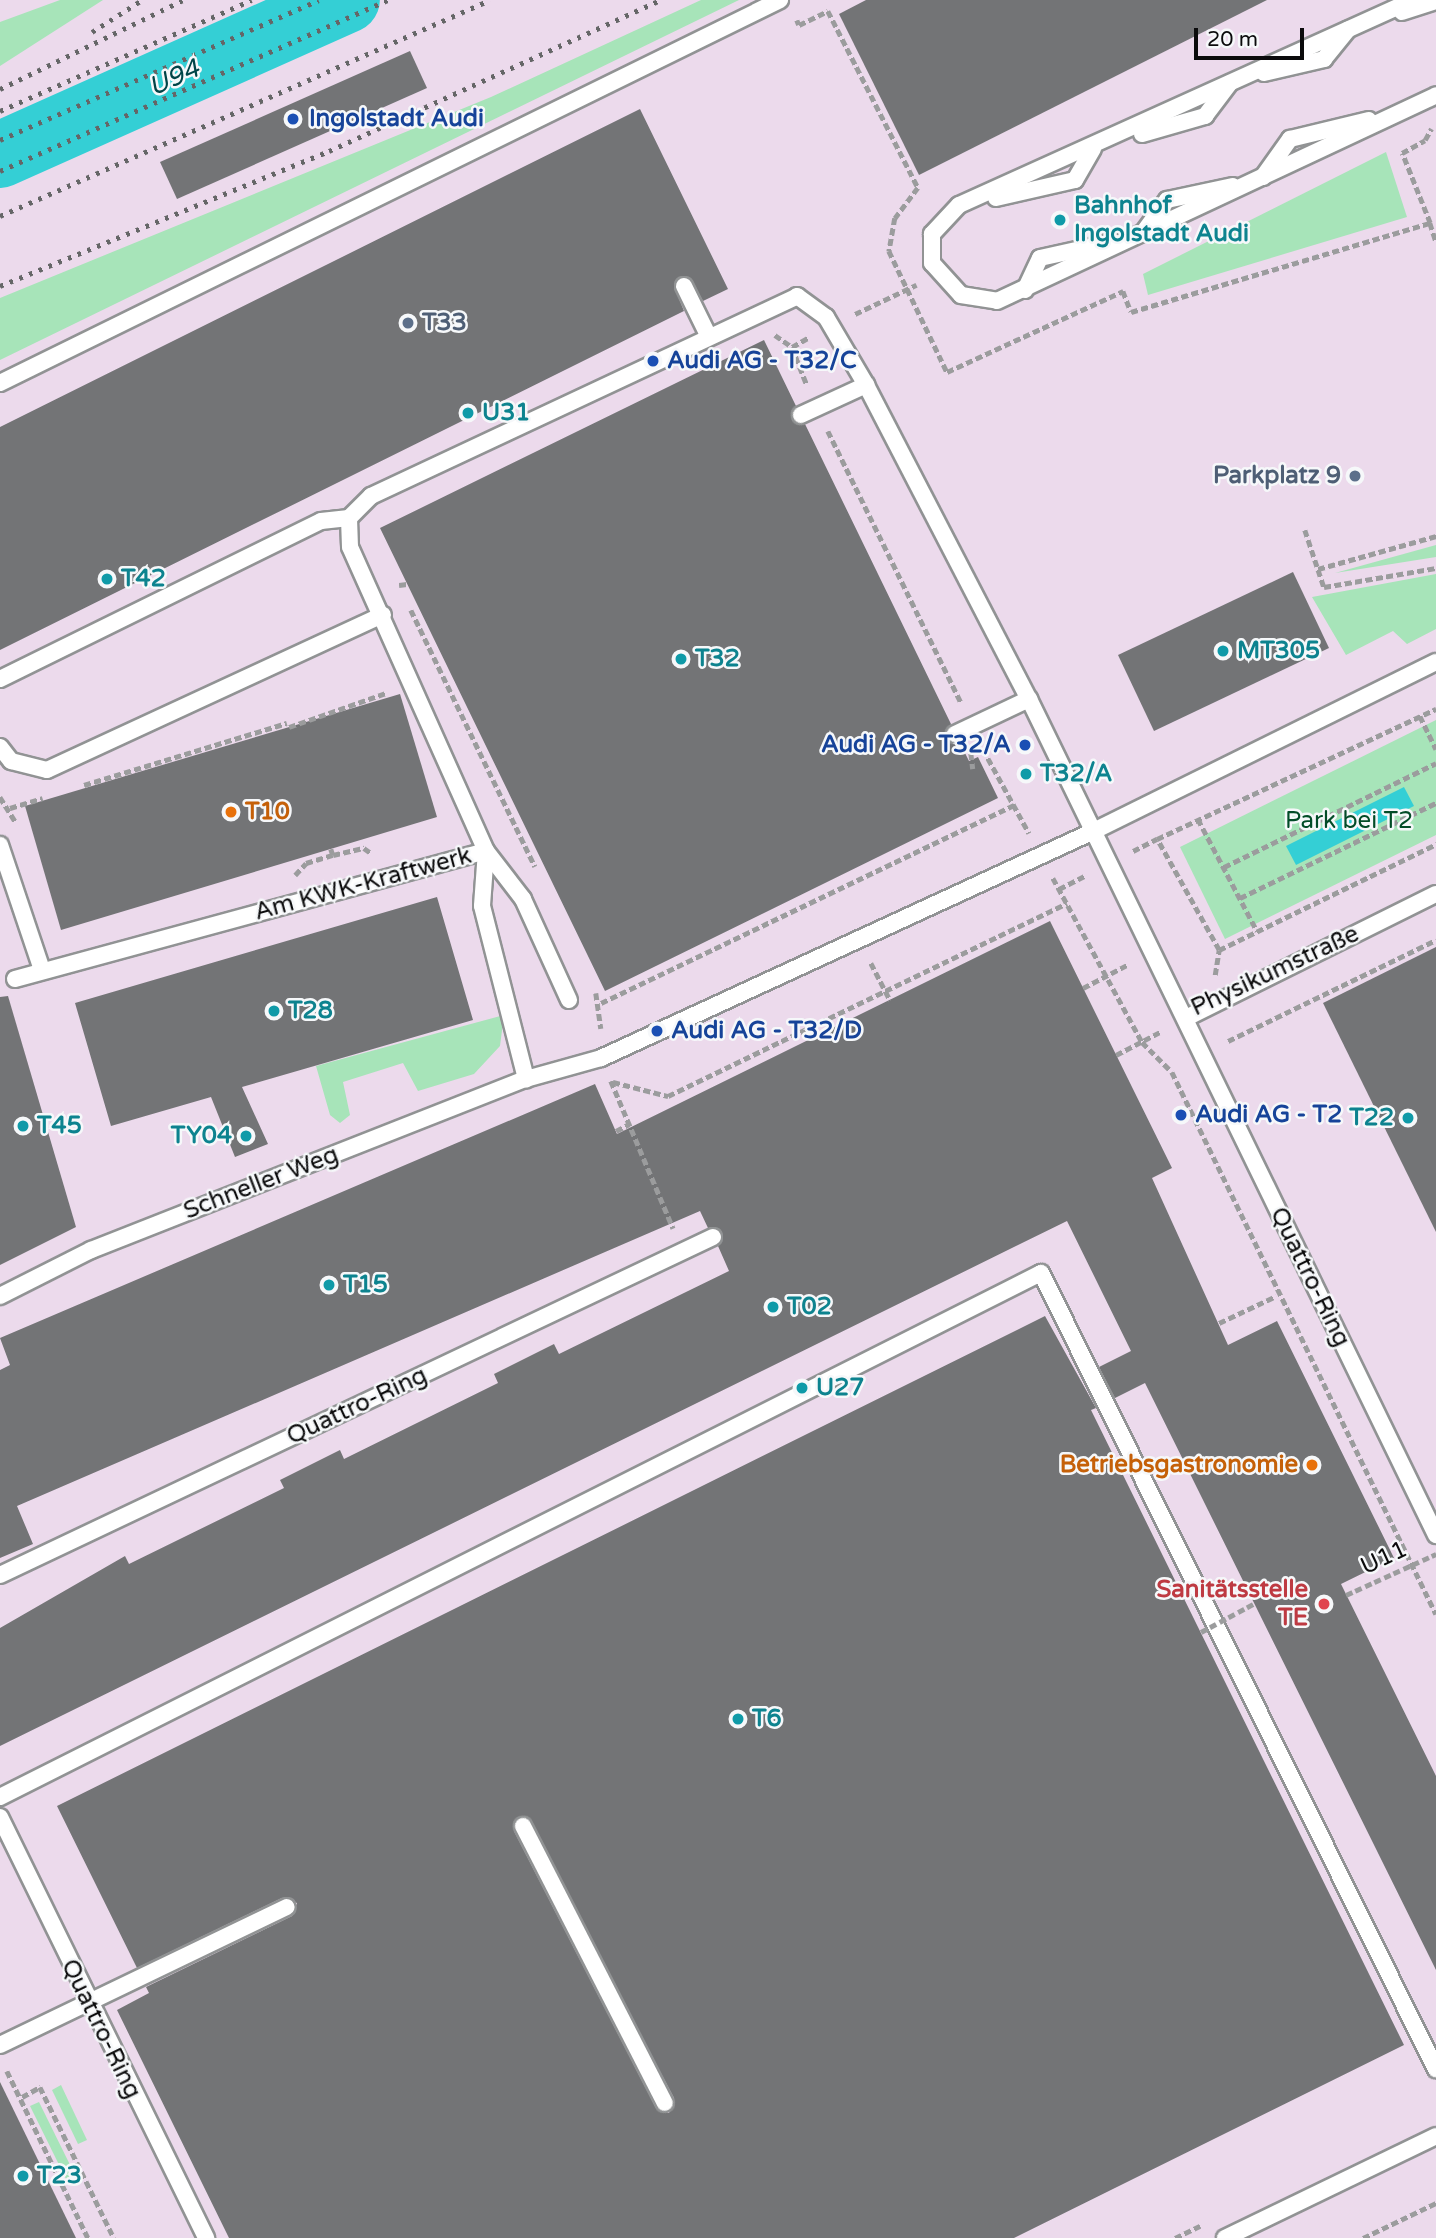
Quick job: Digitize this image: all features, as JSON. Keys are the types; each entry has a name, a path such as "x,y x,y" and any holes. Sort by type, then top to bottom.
{"lane":[{"path":"1413,0 1351,25 1324,59 1231,81 1205,116 1092,149 1075,180 960,205 932,236 932,262 948,286 977,302 1025,290 1261,180 1436,94"},
{"path":"1351,25 1436,1"},
{"path":"0,383 786,4"},
{"path":"1261,180 1290,139 1398,113"},
{"path":"1025,290 1041,258 1141,236"},
{"path":"684,286 708,335"},
{"name":"Physikumstraße","path":"349,518 371,496 786,297 808,300 831,326 866,385 1096,830 1186,1018 1436,894"},
{"path":"801,415 866,385"},
{"path":"0,679 321,521 349,518 350,547 383,615 486,851 523,899 569,1000"},
{"path":"0,747 11,761 47,770 383,615"},
{"name":"Schneller Weg","path":"0,1296 91,1250 526,1079 601,1058 1096,830 1436,662"},
{"path":"956,734 1029,699"},
{"path":"0,845 42,971"},
{"name":"Am KWK-Kraftwerk","path":"15,979 486,851 482,906 526,1079"},
{"name":"Quattro-Ring","path":"1186,1018 1436,1535"},
{"name":"Quattro-Ring","path":"0,1575 713,1237"},
{"path":"0,1797 818,1390 1041,1273 1436,2069"},
{"name":"Quattro-Ring","path":"0,1817 86,2001 206,2238"},
{"path":"523,1826 665,2103"},
{"path":"0,2045 86,2001 287,1907"},
{"path":"1225,2238 1436,2136"}],"path":[{"path":"786,4 799,25 828,11 918,188 895,218 889,251 947,372 1123,290 1131,312 1430,223"},
{"path":"1436,117 1425,140 1402,153 1436,242"},
{"path":"831,326 901,292"},
{"path":"1305,530 1324,587 1436,568"},
{"path":"1318,569 1436,536"},
{"path":"394,575 540,877"},
{"path":"400,587 407,584"},
{"path":"76,788 414,685"},
{"path":"1210,1006 1219,950 1157,839 1436,709"},
{"path":"1420,716 1436,748"},
{"path":"1224,867 1436,763"},
{"path":"10,808 49,796"},
{"path":"1240,898 1436,803"},
{"path":"601,1003 1014,805"},
{"path":"1198,819 1257,931"},
{"path":"1219,950 1436,844"},
{"path":"306,863 333,855"},
{"path":"611,1081 668,1096 1066,903"},
{"path":"858,939 890,1000"},
{"path":"1228,1041 1436,940"},
{"path":"1083,988 1154,951"},
{"path":"1116,1055 1186,1018"},
{"path":"601,1058 683,1251"},
{"path":"616,1131 629,1124"},
{"path":"1219,1323 1276,1296"},
{"name":"U11","path":"1346,1595 1436,1554"},
{"path":"1201,1632 1255,1603"},
{"path":"0,2058 22,2096 88,2238"},
{"path":"22,2096 40,2087 114,2238"},
{"path":"1363,2238 1436,2203"}],"shaded area":[{"path":"0,0 1436,0 1436,2238 0,2238"}],"green space":[{"path":"60,0 103,0 0,66 0,22"},
{"path":"701,0 739,0 0,360 0,298 491,97"},
{"path":"1386,152 1407,217 1148,295 1143,274"},
{"path":"1436,545 1436,557 1335,573"},
{"path":"1436,574 1436,629 1407,644 1393,631 1346,655 1312,597"},
{"name":"Park bei T2","path":"1436,720 1436,835 1225,939 1180,847"},
{"path":"504,1015 500,1046 474,1074 418,1091 403,1063 343,1082 350,1115 340,1123 330,1115 316,1066"},
{"path":"61,2085 87,2140 78,2144 52,2090"},
{"path":"39,2102 76,2177 67,2181 30,2106"}],"water":[{"path":"1404,787 1414,806 1296,865 1286,846"}],"building":[{"path":"866,0 1267,0 919,175 839,14"},
{"path":"410,51 427,88 177,199 160,162"},
{"name":"T33","path":"640,109 728,289 703,301 690,278 679,277 674,286 684,311 0,650 0,427"},
{"name":"T32","path":"764,340 796,406 792,420 805,424 951,724 946,739 960,743 969,761 978,757 998,798 605,991 380,528"},
{"name":"MT305","path":"1293,572 1329,648 1154,731 1118,655"},
{"name":"T10","path":"400,694 437,817 61,930 25,806"},
{"name":"T28","path":"437,897 473,1020 242,1087 268,1144 235,1157 211,1097 111,1126 75,1003"},
{"path":"1050,921 1172,1168 1152,1178 1228,1345 1277,1321 1394,1558 1341,1584 1436,1776 1436,1970 1145,1383 1115,1398 1099,1367 1131,1351 1067,1221 0,1746 0,1628 125,1556 129,1564 284,1488 280,1480 340,1450 344,1459 498,1383 494,1374 554,1344 559,1354 729,1271 718,1246 722,1232 708,1228 700,1211 17,1506 33,1544 0,1558 0,1370 10,1365 0,1338 595,1084 617,1134"},
{"name":"T22","path":"1436,947 1436,1232 1323,1003"},
{"name":"T45","path":"8,996 76,1227 0,1265 0,997"},
{"name":"T6","path":"1045,1316 1096,1408 1091,1410 1404,2045 1014,2238 229,2238 117,2010 149,1993 146,1987 292,1916 297,1903 282,1898 137,1968 57,1806","holes":["524,1816 674,2098 669,2113 656,2108 514,1831 515,1820"]},
{"name":"T23","path":"0,2082 76,2238 0,2238"}],"waterway":[{"name":"U94","path":"0,155 347,0"}],"railway":[{"path":"92,32 142,0"},
{"path":"0,89 183,0"},
{"path":"0,111 252,0"},
{"path":"0,140 319,0"},
{"path":"0,171 388,0"},
{"path":"0,216 490,0"},
{"path":"0,286 329,151 661,0"}],"place":[{"name":"Ingolstadt Audi","path":"293,119"},
{"name":"Bahnhof Ingolstadt Audi","path":"1060,220"},
{"name":"T33","path":"408,323"},
{"name":"Audi AG - T32/C","path":"653,361"},
{"name":"U31","path":"468,413"},
{"name":"Parkplatz 9","path":"1355,476"},
{"name":"T42","path":"107,579"},
{"name":"MT305","path":"1223,651"},
{"name":"T32","path":"681,659"},
{"name":"Audi AG - T32/A","path":"1025,745"},
{"name":"T32/A","path":"1026,774"},
{"name":"T10","path":"231,812"},
{"name":"T28","path":"274,1011"},
{"name":"Audi AG - T32/D","path":"657,1031"},
{"name":"Audi AG - T2","path":"1181,1115"},
{"name":"T22","path":"1408,1118"},
{"name":"T45","path":"23,1126"},
{"name":"TY04","path":"246,1136"},
{"name":"T15","path":"329,1285"},
{"name":"T02","path":"773,1307"},
{"name":"U27","path":"802,1388"},
{"name":"Betriebsgastronomie","path":"1312,1465"},
{"name":"Sanitätsstelle TE","path":"1324,1604"},
{"name":"T6","path":"738,1719"},
{"name":"T23","path":"23,2176"}]}
